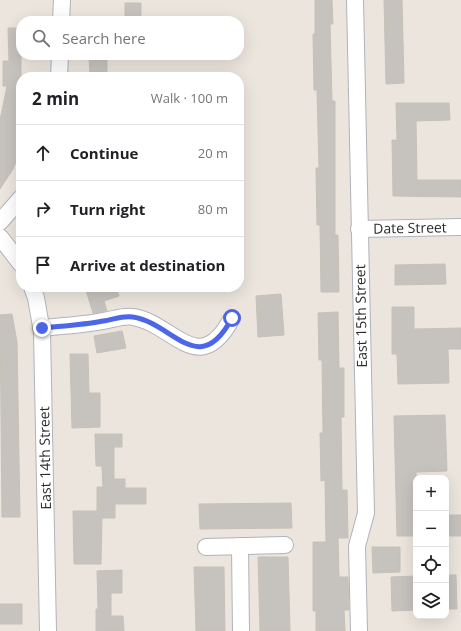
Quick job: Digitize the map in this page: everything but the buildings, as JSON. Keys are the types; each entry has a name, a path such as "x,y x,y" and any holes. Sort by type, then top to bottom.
{"street":[{"path":"61,16 62,0"},
{"name":"East 15th Street","path":"355,0 366,513 357,546 360,631"},
{"path":"59,72 60,60"},
{"path":"0,222 16,204"},
{"name":"Date Street","path":"359,229 461,227"},
{"path":"0,237 16,258"},
{"name":"East 14th Street","path":"34,292 42,328 48,631"},
{"path":"42,328 132,317 150,323 172,338 192,347 204,346 215,341 225,332 232,318"},
{"path":"206,547 285,545"},
{"path":"240,546 241,631"}],"route":[{"path":"42,328 104,321 117,317 132,317 150,323 172,338 192,347 204,346 215,341 225,332 232,318"}]}
